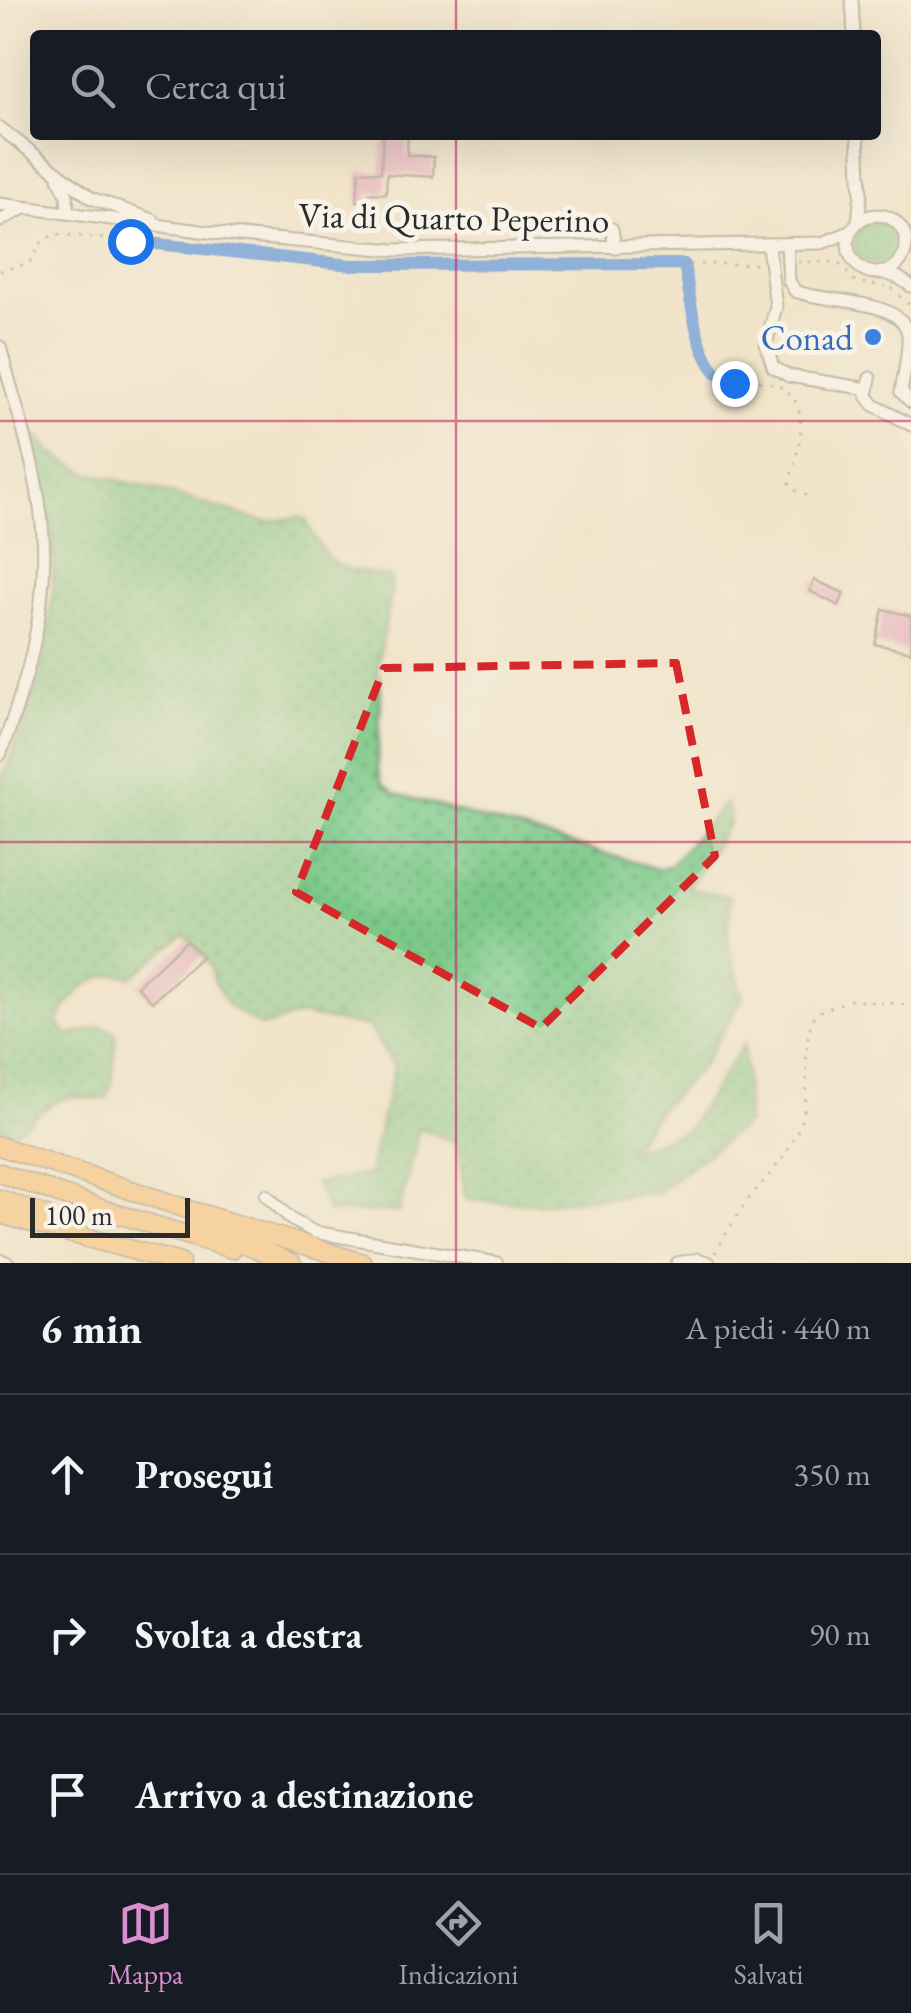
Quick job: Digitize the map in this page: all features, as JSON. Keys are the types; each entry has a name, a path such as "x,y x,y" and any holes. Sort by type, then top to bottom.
{"highway":[{"path":"0,1147 292,1263"},
{"path":"0,1147 363,1263"},
{"path":"0,1173 105,1210 280,1263"},
{"path":"0,1199 174,1261"},
{"path":"0,1214 174,1261"}],"street":[{"path":"852,0 854,30"},
{"path":"0,128 80,190 105,204 172,226"},
{"path":"858,140 861,194 848,245 850,256 866,271 899,278 911,286"},
{"path":"57,175 67,195 68,213"},
{"path":"80,190 87,216"},
{"path":"861,194 878,215 906,232 911,286"},
{"name":"Via di Quarto Peperino","path":"0,204 304,244 393,250 822,244 850,256"},
{"path":"0,221 28,208"},
{"path":"854,227 878,215"},
{"name":"Via di Quarto Peperino","path":"822,244 854,227"},
{"path":"612,229 615,248"},
{"path":"558,248 559,230"},
{"path":"768,244 776,307 766,344 773,368 789,376 869,383 867,396 874,405 911,426"},
{"path":"787,244 790,286 799,293 885,309 899,317 908,336 902,392 911,402"},
{"path":"880,272 896,266 906,252"},
{"path":"0,347 43,533 43,592 26,673 0,754"},
{"path":"266,1196 292,1220 314,1232 497,1263"},
{"path":"677,1263 698,1259 709,1263"},
{"path":"0,1260 8,1263"}],"path":[{"path":"130,241 132,223"},
{"path":"2,270 29,263 42,242 54,234 351,265 768,263"},
{"path":"680,247 708,367 724,381 775,385 799,406 802,428 789,482 791,488 812,498"},
{"path":"787,263 836,262 856,282 889,286 911,307"},
{"path":"709,1263 753,1194 778,1168 801,1120 808,1094 804,1050 815,1012 850,1000 911,1005"}],"highlighted area":[{"path":"676,663 715,856 541,1028 296,892 384,668"}],"green space":[{"path":"876,222 891,228 897,243 891,258 876,264 861,258 855,243 861,228"},
{"path":"37,435 52,453 87,473 265,522 299,517 306,520 322,550 337,565 389,577 392,583 378,665 381,698 377,768 382,784 396,794 657,869 669,866 726,802 730,821 688,888 730,897 728,945 743,997 702,1066 658,1110 628,1151 686,1131 744,1044 747,1123 657,1192 539,1203 466,1200 456,1142 419,1128 399,1212 328,1212 315,1184 369,1174 394,1067 369,1027 301,1015 261,1027 228,1005 213,979 211,966 185,934 132,977 108,975 86,985 62,1013 57,1024 69,1036 101,1026 116,1033 112,1083 106,1099 65,1098 15,1131 0,1128 0,784 45,651 53,591 51,529 35,446"}],"building":[{"path":"383,140 408,140 407,155 434,157 433,177 387,174 386,194 369,193 369,202 357,201 359,171 381,172"},
{"path":"814,580 844,593 839,606 810,591"},
{"path":"883,609 911,616 911,652 875,644"},
{"path":"187,940 202,956 152,1002 137,986"}],"place":[{"name":"Conad","path":"873,337"}],"route":[{"path":"130,241 351,265 684,264 708,367 718,378 734,383"}]}
